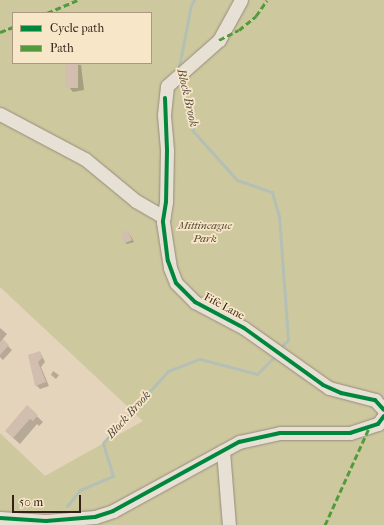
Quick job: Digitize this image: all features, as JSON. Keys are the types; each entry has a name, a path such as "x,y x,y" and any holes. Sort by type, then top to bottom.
{"street":[{"name":"Fife Lane","path":"241,0 219,40 167,86 165,98 167,151 164,217 170,268 176,282 188,296 255,335 329,388 375,400 384,410"},
{"path":"0,114 85,159 136,201 164,217"},
{"path":"0,518 46,520 95,517 113,511 239,442 280,433 350,433 365,430 378,424 384,416"},
{"path":"223,451 229,525"}],"green space":[{"name":"Mittineague Park","path":"0,0 384,0 384,525 0,525 0,433 45,476 143,421 0,287"}],"building":[{"path":"65,64 78,64 78,88 65,88"},
{"path":"128,230 132,240 125,243 121,233"},
{"path":"3,339 9,345 0,355 0,342"},
{"path":"40,351 42,358 38,362 46,382 35,386 28,355"},
{"path":"27,405 38,415 33,421 30,419 13,438 5,431"}],"waterway":[{"name":"Block Brook","path":"178,72 191,5 194,0"},
{"name":"Block Brook","path":"180,79 193,131 237,180 272,192 279,216 288,340 282,346"},
{"name":"Block Brook","path":"67,506 80,490 113,476 103,443 168,371 200,359 257,374 275,356"}],"marked path":[{"path":"49,12 77,0"},
{"path":"219,40 239,30 256,16 267,0"},
{"path":"0,32 12,27"},
{"path":"325,525 369,428"}],"cycle path":[{"path":"165,98 167,151 166,202 163,222 168,261 176,283 195,302 244,328 323,385 341,393 375,400 384,410"},
{"path":"0,518 46,521 95,517 113,511 239,442 280,433 350,433 378,424 384,416"}]}
